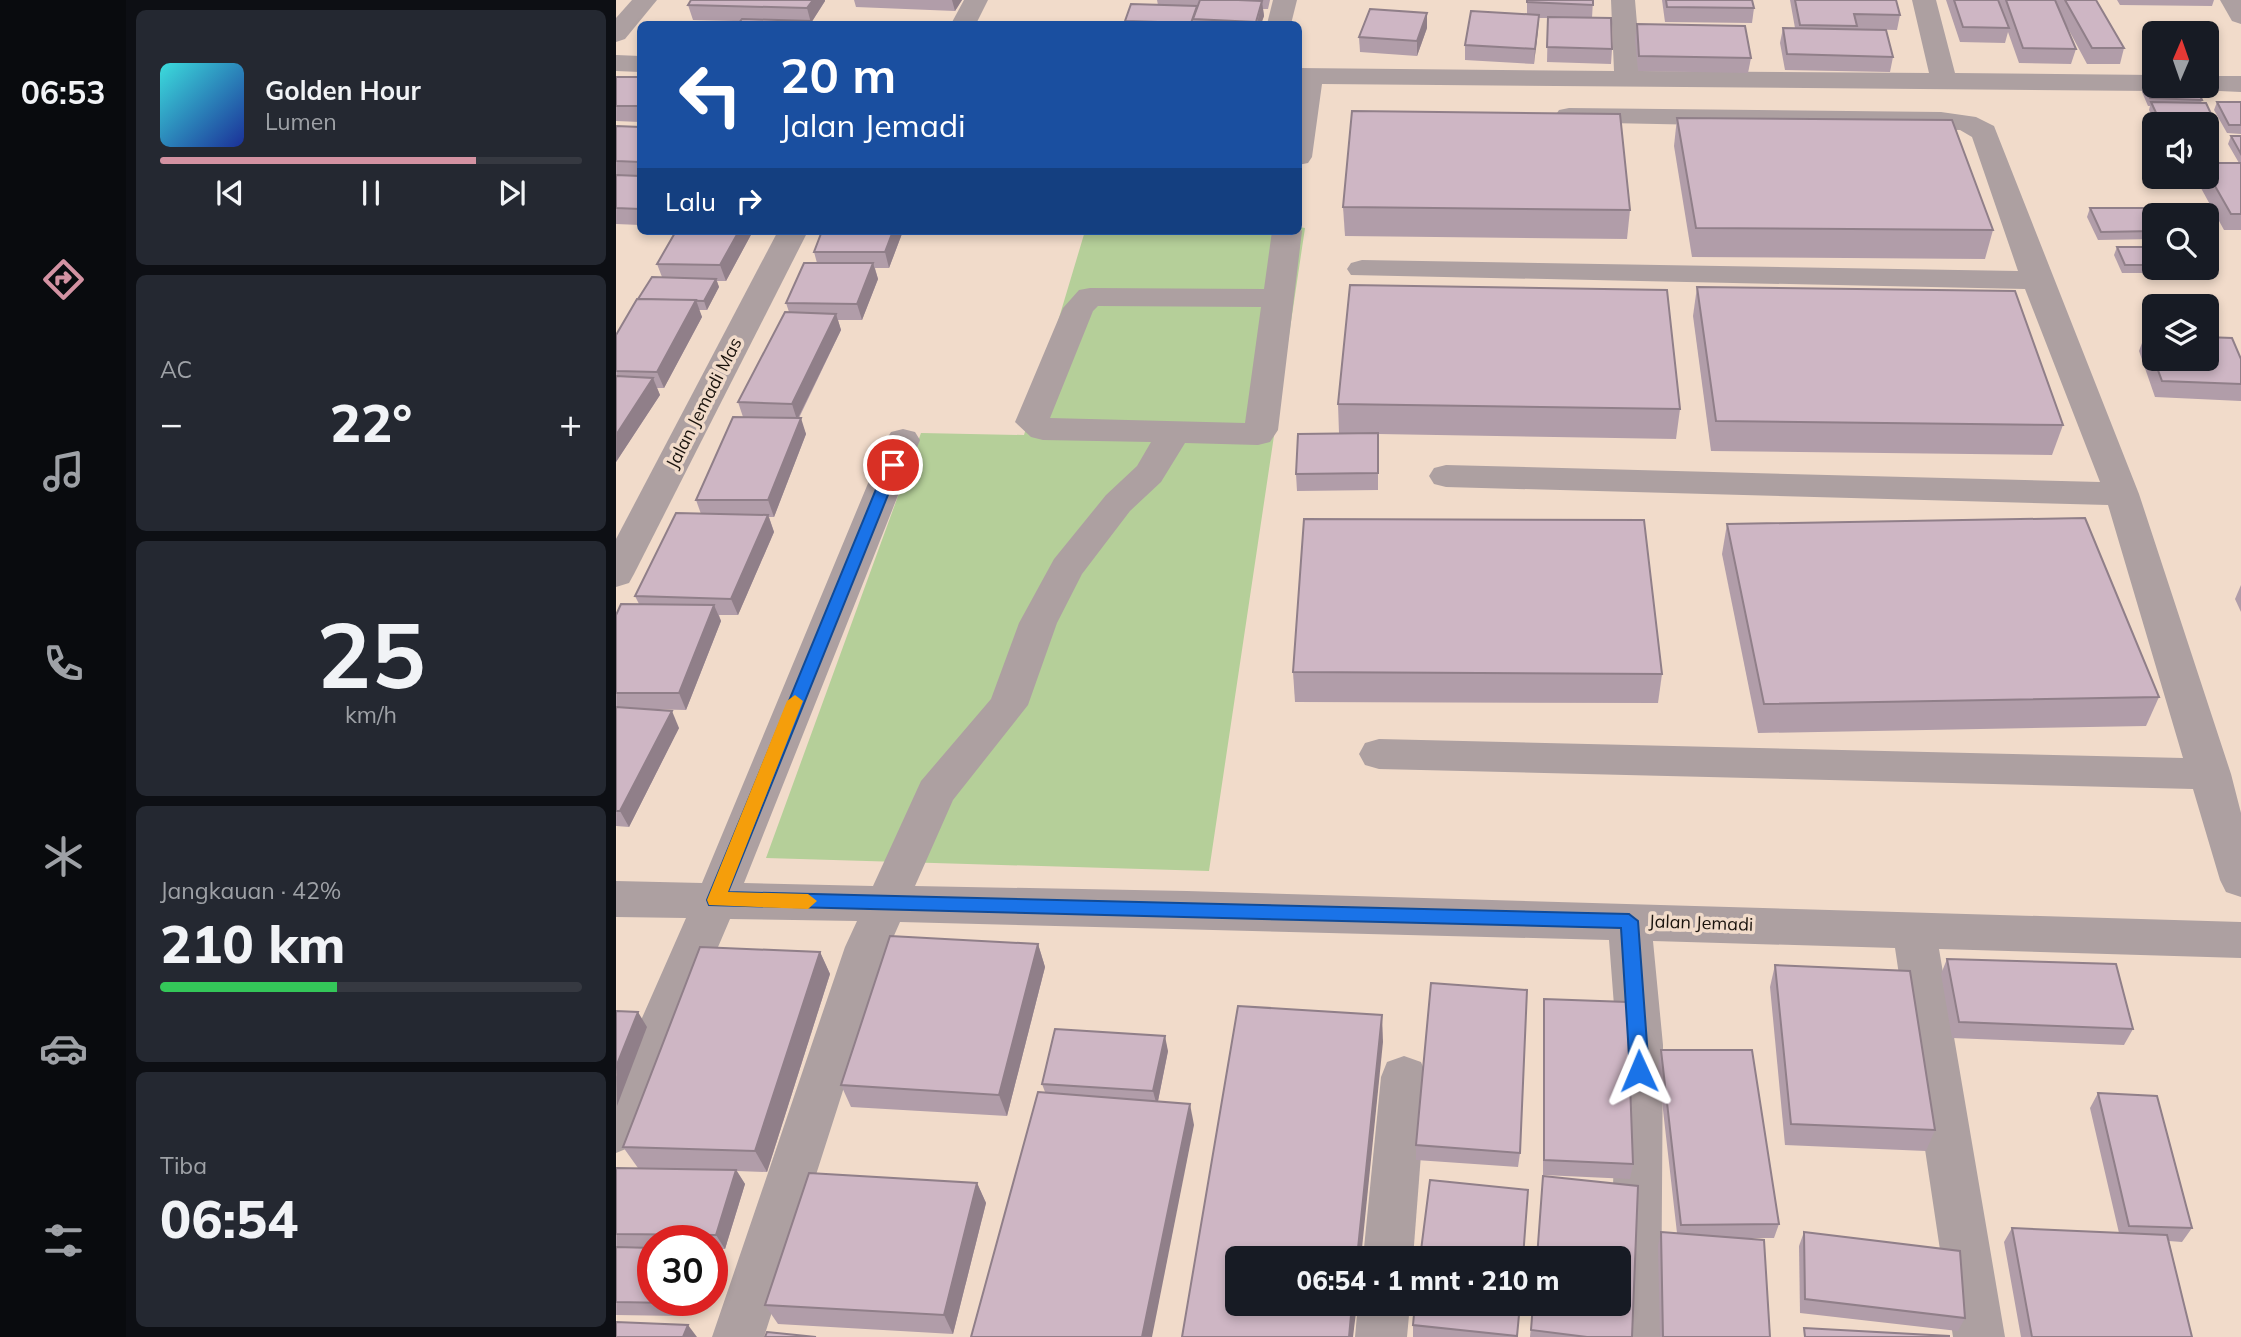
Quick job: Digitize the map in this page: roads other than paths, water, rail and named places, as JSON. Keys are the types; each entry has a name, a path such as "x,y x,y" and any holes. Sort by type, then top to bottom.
{"street":[{"path":"616,34 645,0"},
{"path":"966,21 976,0"},
{"path":"1280,21 1285,0"},
{"path":"1623,0 1628,79"},
{"path":"1924,0 1944,81"},
{"path":"2232,0 2241,16"},
{"path":"616,63 637,64"},
{"path":"1302,104 1304,77 2142,83"},
{"path":"2219,84 2241,84"},
{"path":"1539,116 1941,120 1966,123 1987,136 2037,280 2122,494 2211,774 2241,880"},
{"name":"Jalan Jemadi Mas","path":"616,574 791,235"},
{"path":"1277,298 1098,296 1082,303 1032,422 1043,429 1250,436 1261,430 1286,235"},
{"path":"1362,269 2037,280"},
{"path":"738,1337 867,947 936,792 1008,705 1038,623 1066,568 1118,503 1149,474 1174,433"},
{"path":"616,1131 716,900 903,440"},
{"path":"1446,475 2122,494"},
{"path":"1378,754 2211,774"},
{"name":"Jalan Jemadi","path":"616,899 1629,921 2241,940"},
{"path":"1629,921 1640,1045 1635,1337"},
{"path":"1914,930 1979,1337"},
{"path":"1389,1246 1404,1077"},
{"path":"1381,1337 1383,1316"}]}
